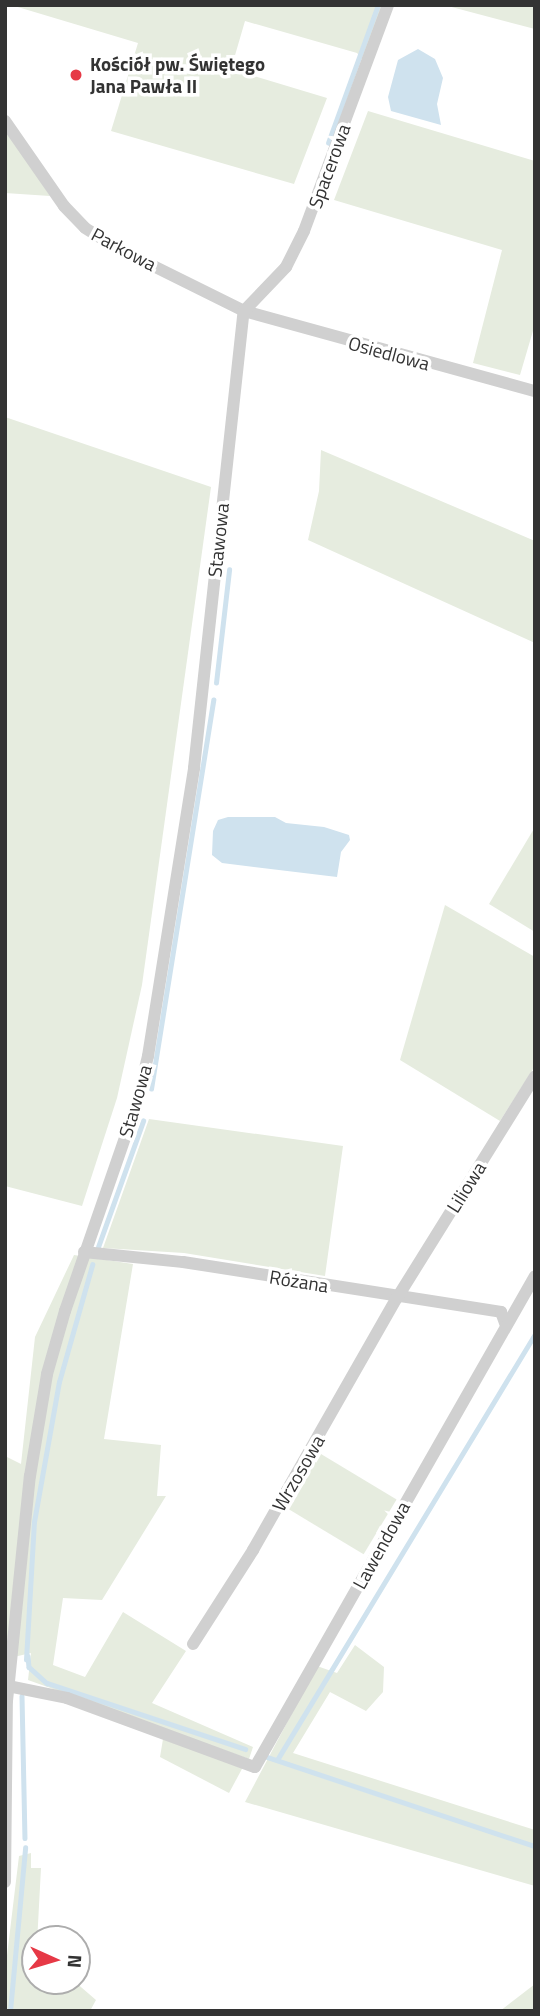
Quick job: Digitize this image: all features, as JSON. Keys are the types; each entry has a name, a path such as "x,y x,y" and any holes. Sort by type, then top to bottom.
{"street":[{"name":"Spacerowa","path":"244,311 285,267 304,231 388,5"},
{"name":"Parkowa","path":"5,121 85,229 244,311"},
{"name":"Osiedlowa","path":"244,311 535,391"},
{"name":"Stawowa","path":"5,1882 8,1686 23,1532 47,1374 84,1252 136,1106 148,1056 194,768 244,311"},
{"name":"Liliowa","path":"397,1298 535,1076"},
{"name":"Różana","path":"84,1252 183,1262 397,1298 501,1312 505,1323"},
{"name":"Lawendowa","path":"8,1686 67,1698 255,1767 505,1323 535,1276"},
{"name":"Wrzosowa","path":"193,1644 253,1550 397,1298"}],"shaded area":[{"path":"11,5 382,5 363,60 357,53 245,21 231,69 327,98 294,184 111,131 138,43"},
{"path":"444,5 535,5 535,29"},
{"path":"368,111 535,161 535,324 520,375 473,363 502,250 334,200"},
{"path":"5,126 50,196 5,193"},
{"path":"5,417 211,487 142,985 117,1098 82,1206 5,1186"},
{"path":"321,450 535,541 535,643 308,540 319,491"},
{"path":"535,827 535,932 489,904"},
{"path":"445,905 535,957 535,1066 500,1121 400,1060"},
{"path":"149,1119 343,1146 325,1276 184,1253 103,1248"},
{"path":"74,1255 133,1264 104,1439 161,1445 157,1496 166,1496 102,1600 63,1598 53,1665 85,1677 123,1612 186,1651 152,1703 253,1747 249,1759 28,1680 31,1653 5,1659 5,1456 21,1464 35,1337"},
{"path":"316,1451 397,1499 364,1554 283,1506"},
{"path":"355,1645 384,1667 383,1692 366,1711 330,1692 293,1753 535,1830 535,1886 245,1802 317,1666 337,1673"},
{"path":"163,1739 243,1767 229,1793 160,1757"},
{"path":"31,1853 31,1868 41,1868 38,1925 21,1925 21,1995 90,1995 96,2000 90,2011 5,2011 5,1972 19,1856"},
{"path":"535,1984 535,2011 500,2011"}],"water":[{"path":"418,49 435,59 443,78 437,104 441,125 391,111 388,97 398,60"},
{"path":"228,817 275,817 286,823 324,827 349,835 350,840 341,852 337,877 222,863 212,855 213,831 218,820"}],"waterway":[{"path":"328,143 378,5"},
{"path":"216,683 229,570"},
{"path":"151,1089 213,700"},
{"path":"98,1247 143,1121"},
{"path":"26,1660 34,1522 59,1382 92,1265"},
{"path":"277,1760 535,1334"},
{"path":"28,1656 29,1667 47,1683 245,1749"},
{"path":"22,1696 25,1838"},
{"path":"264,1756 535,1846"},
{"path":"10,2011 25,1848"}],"place":[{"name":"Kościół pw. Świętego Jana Pawła II","path":"76,75"}]}
